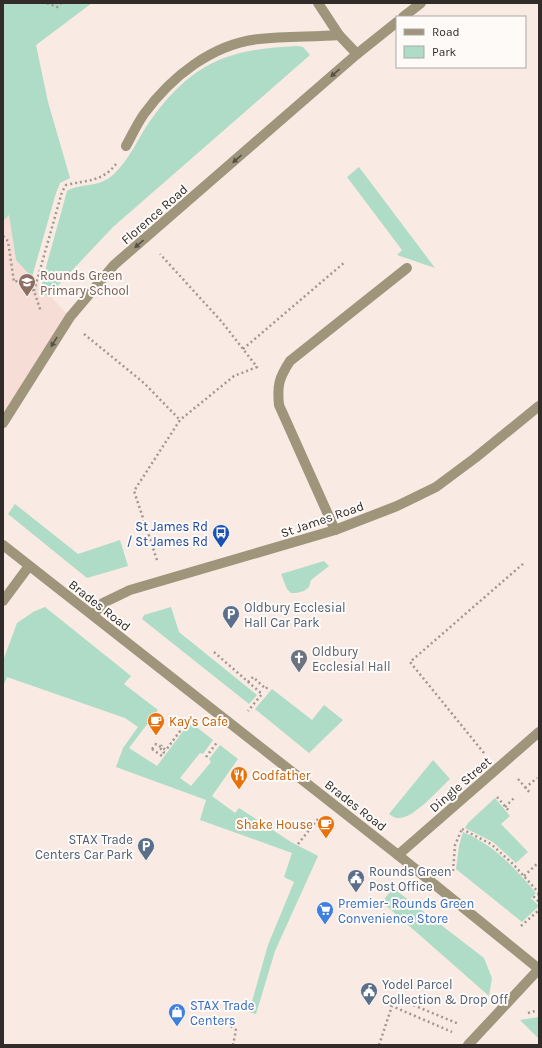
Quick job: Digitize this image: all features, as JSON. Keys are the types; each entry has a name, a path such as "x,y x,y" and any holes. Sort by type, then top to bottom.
{"street":[{"path":"318,3 339,35 357,54"},
{"path":"404,16 421,3"},
{"name":"Florence Road","path":"3,423 70,317 114,265 357,54 396,23"},
{"path":"126,146 144,114 167,87 192,65 222,49 258,39 339,35"},
{"path":"335,530 279,405 277,389 280,376 290,361 407,268"},
{"name":"St James Road","path":"93,615 103,603 130,590 335,530 397,506 436,487 475,458 539,406"},
{"name":"Brades Road","path":"3,545 398,855 539,969"},
{"path":"3,601 29,566"},
{"name":"Dingle Street","path":"398,855 539,732"},
{"path":"468,1045 539,969"}],"path":[{"path":"47,3 57,7 61,3"},
{"path":"34,291 62,192 66,185 88,182 106,174 120,159 126,146"},
{"path":"3,236 8,241 14,282 20,280 34,291 41,312"},
{"path":"158,562 134,491 180,420 234,376 257,367 222,322 160,254"},
{"path":"243,349 345,262"},
{"path":"84,333 144,383 180,420"},
{"path":"484,754 410,662 524,564"},
{"path":"214,652 262,694 252,707"},
{"path":"248,682 253,677 266,688 268,686"},
{"path":"162,745 160,748 164,752 162,756 152,749 156,744 166,750 190,718"},
{"path":"206,757 219,740"},
{"path":"514,775 531,794"},
{"path":"525,788 537,778"},
{"path":"493,793 510,812"},
{"path":"505,806 515,797"},
{"path":"298,844 321,816"},
{"path":"452,875 455,845 465,822"},
{"path":"462,829 491,844 539,893 534,897 539,902"},
{"path":"524,876 539,862"},
{"path":"518,930 539,910"},
{"path":"379,1045 391,1006 396,998 459,1024"},
{"path":"391,1006 452,1032"},
{"path":"219,1017 236,1030 233,1045"}],"shaded area":[{"name":"Rounds Green Primary School","path":"3,179 16,260 70,317 3,423"}],"green space":[{"path":"3,3 92,3 36,45 48,102 70,178 60,183 56,193 32,277 16,260 9,215 3,221"},
{"path":"297,46 303,47 310,55 113,227 47,297 41,290 43,278 67,191 73,188 102,182 114,174 125,162 150,121 166,101 181,85 197,73 213,63 231,56 250,51"},
{"path":"359,167 435,268 397,255 402,250 347,177"},
{"path":"15,504 78,554 120,540 128,566 87,578 8,514"},
{"path":"324,561 329,566 311,580 309,587 304,591 291,593 287,589 281,574"},
{"path":"45,607 131,676 124,684 158,710 129,748 157,766 190,722 213,740 203,754 200,753 180,778 191,786 211,762 209,759 220,745 238,759 212,796 235,813 239,808 291,842 318,856 275,951 256,1014 249,1012 268,945 294,882 284,877 292,853 200,820 206,800 116,767 123,748 138,727 125,718 7,677 3,687 3,661 17,623 33,612"},
{"path":"171,607 179,632 257,695 249,704 142,619 144,615"},
{"path":"272,689 312,720 324,705 343,720 309,753 255,709"},
{"path":"433,760 450,779 413,813 399,818 389,814"},
{"path":"495,798 510,816 501,824 528,852 516,863 493,842 465,828 468,823"},
{"path":"463,832 494,850 512,866 536,893 531,898 539,906 522,922 456,869 459,846"},
{"path":"393,888 484,958 492,978 489,996 382,902"},
{"path":"539,1017 539,1039 520,1020"}],"place":[{"name":"Rounds Green Primary School","path":"27,297"},
{"name":"St James Rd / St James Rd","path":"221,548"},
{"name":"Oldbury Ecclesial Hall Car Park","path":"231,629"},
{"name":"Oldbury Ecclesial Hall","path":"299,673"},
{"name":"Kay's Cafe","path":"156,736"},
{"name":"Codfather","path":"239,790"},
{"name":"Shake House","path":"326,839"},
{"name":"STAX Trade Centers Car Park","path":"146,861"},
{"name":"Rounds Green Post Office","path":"356,893"},
{"name":"Premier- Rounds Green Convenience Store","path":"325,925"},
{"name":"Yodel Parcel Collection & Drop Off","path":"369,1006"},
{"name":"STAX Trade Centers","path":"177,1027"}]}
